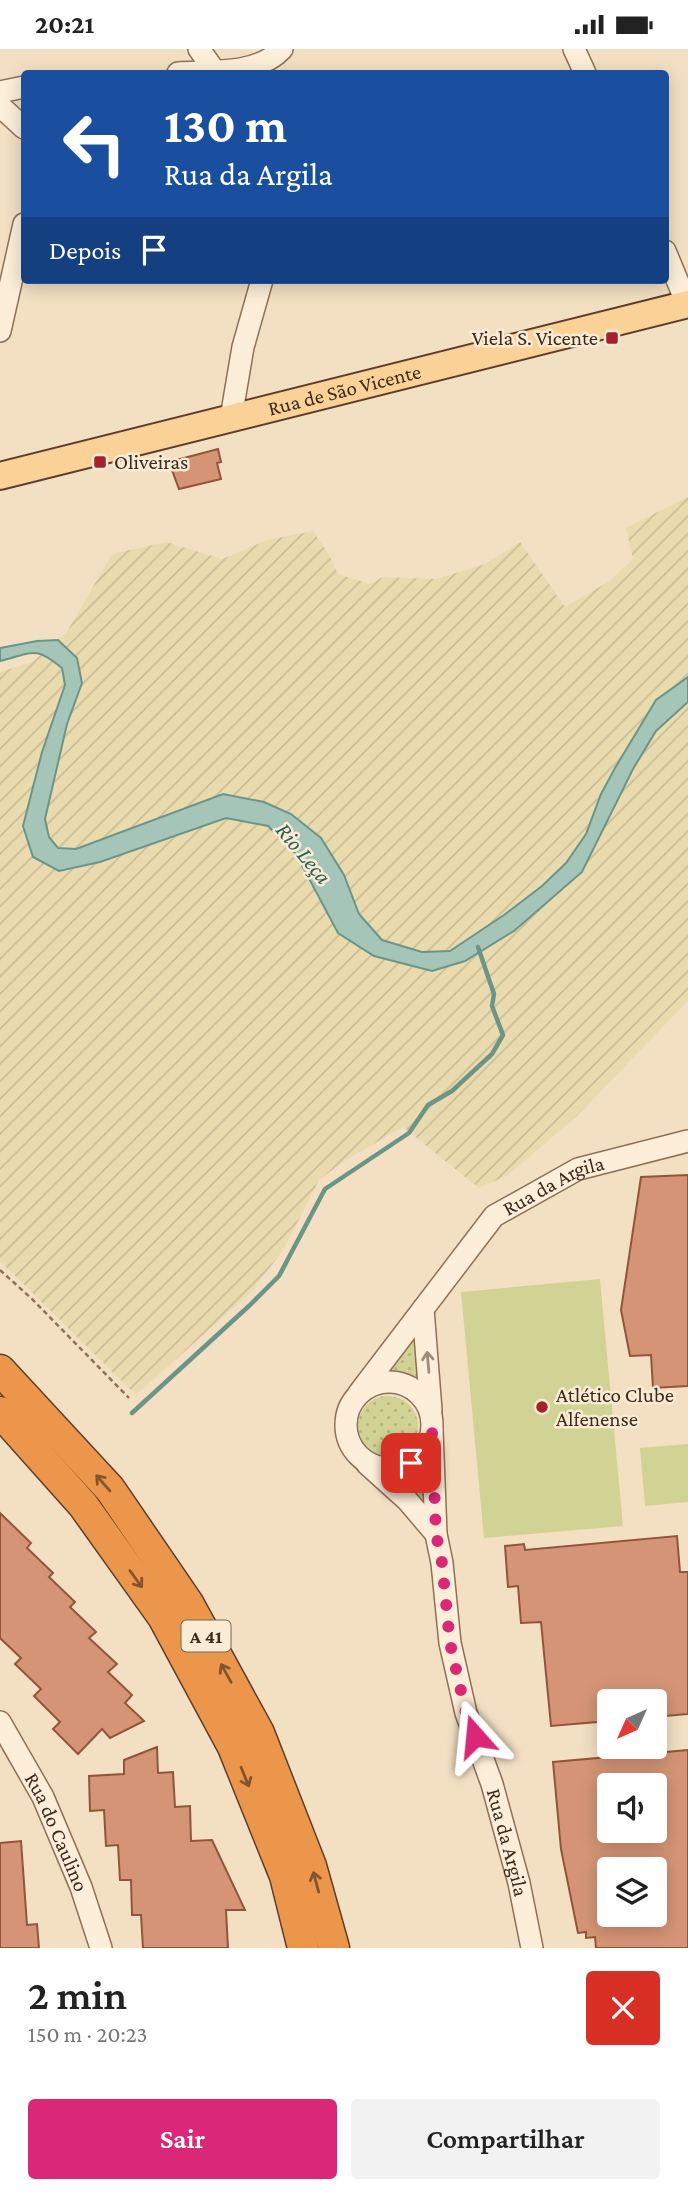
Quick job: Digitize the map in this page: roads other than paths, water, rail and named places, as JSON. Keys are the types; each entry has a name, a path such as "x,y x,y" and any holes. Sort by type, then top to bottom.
{"highway":[{"name":"A 41","path":"0,1370 110,1489 188,1603 259,1733 311,1866 334,1948"},
{"name":"A 41","path":"0,1412 83,1505 163,1617 233,1747 285,1876 303,1948"}],"main road":[{"name":"Rua de São Vicente","path":"0,476 688,304"}],"street":[{"path":"199,49 214,70 242,69 282,60"},
{"path":"574,49 584,70"},
{"path":"0,92 21,88"},
{"path":"0,106 21,125"},
{"path":"0,331 21,237"},
{"path":"669,260 688,304"},
{"path":"231,418 243,347 261,284"},
{"name":"Rua da Argila","path":"436,1534 407,1500 350,1445 346,1418 351,1404 494,1216 578,1169 688,1141"},
{"name":"Rua da Argila","path":"423,1308 432,1423 436,1534 442,1563 450,1643 466,1713 492,1784 519,1883 532,1948"},
{"path":"359,1393 382,1382 407,1386 427,1403 432,1423 429,1443 411,1463 384,1469 359,1456"},
{"name":"Rua do Caulino","path":"0,1722 5,1744 43,1797 81,1887 100,1948"}],"water":[{"name":"Rio Leça","path":"58,640 77,658 82,683 67,724 45,819 49,837 58,848 76,849 223,794 264,802 291,814 321,838 344,875 359,914 382,940 422,952 450,951 542,886 566,863 586,834 601,794 656,700 688,677 688,702 656,731 633,769 582,872 514,931 465,961 432,971 374,956 338,933 296,854 268,826 226,818 100,862 59,871 33,857 23,826 42,752 65,685 62,668 45,656 33,653 0,661 0,648"}],"waterway":[{"path":"132,1413 279,1276 325,1189 409,1133 428,1105 452,1091 492,1054 503,1035 492,1006 494,994 478,947"}],"place":[{"name":"Viela S. Vicente","path":"612,338"},
{"name":"Oliveiras","path":"100,462"},
{"name":"Atlético Clube Alfenense","path":"542,1407"}]}
